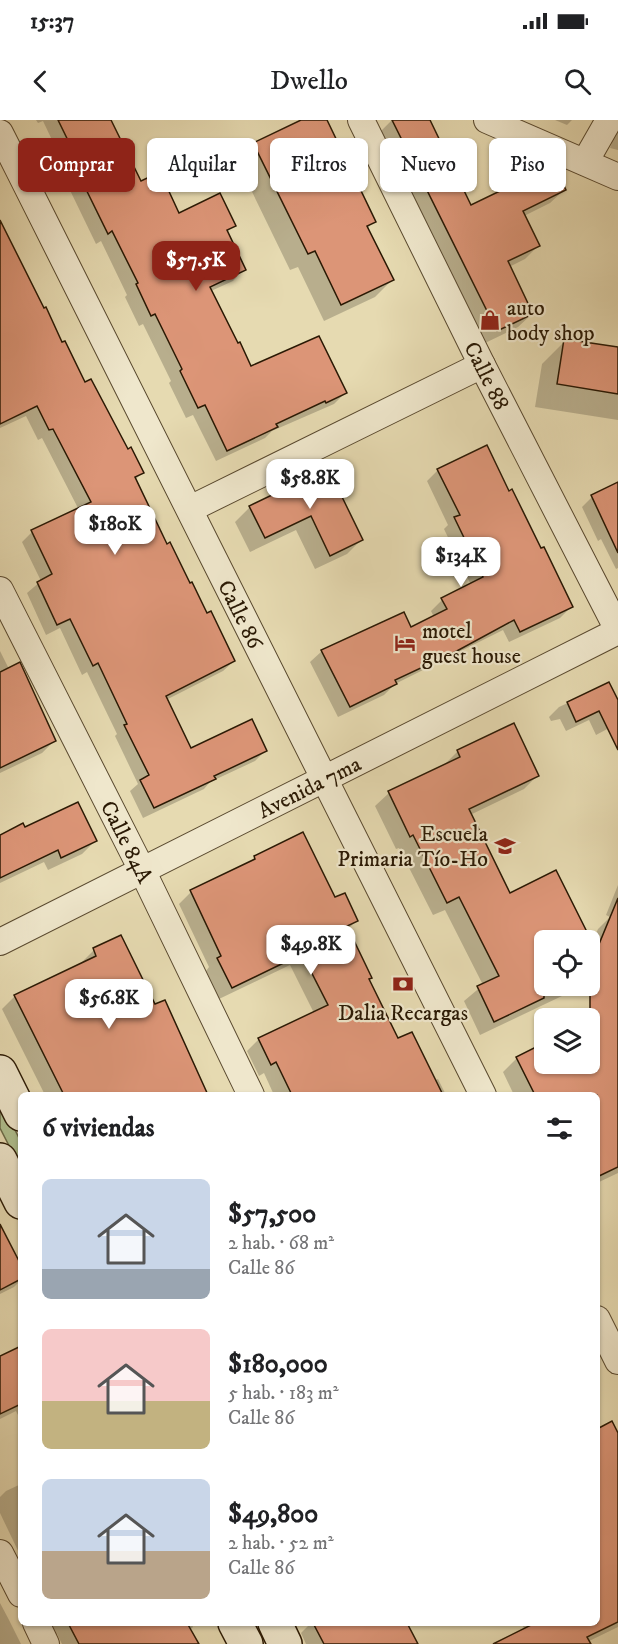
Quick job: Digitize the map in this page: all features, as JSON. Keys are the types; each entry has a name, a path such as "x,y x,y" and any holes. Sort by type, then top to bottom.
{"main road":[{"path":"0,1072 18,1108"},
{"path":"237,1626 246,1644"},
{"path":"276,1626 285,1644"}],"street":[{"name":"Calle 88","path":"361,120 482,365 618,630"},
{"path":"487,120 618,177"},
{"path":"585,162 609,120"},
{"name":"Calle 86","path":"0,133 481,1092"},
{"path":"190,509 482,365"},
{"name":"Calle 84A","path":"0,590 142,870 250,1092"},
{"name":"Avenida 7ma","path":"0,942 618,630"},
{"path":"600,1326 612,1355"},
{"path":"0,1553 18,1588"},
{"path":"37,1626 46,1644"}],"green space":[{"path":"0,1100 18,1136 18,1163 0,1128"}],"building":[{"path":"58,120 111,120 120,138 67,138"},
{"path":"301,120 327,120 336,138 270,138 270,177 258,153 258,141"},
{"path":"392,120 430,120 439,138 401,138"},
{"path":"135,169 141,181 147,178 147,192 169,192 179,213 220,193 236,226 227,230 246,270 210,287 251,366 319,336 347,393 276,424 278,427 227,451 205,405 198,408 180,371 182,369 155,314 151,316 136,284 138,283 112,231 108,234 87,192 135,192"},
{"path":"277,192 362,192 376,222 367,226 394,280 341,305 315,251 308,254"},
{"path":"428,192 465,192 471,205 498,192 562,192 523,211 540,246 508,261 533,314 497,331"},
{"path":"0,220 44,308 46,307 62,342 65,341 85,382 91,379 128,449 131,447 144,473 135,477 167,544 170,542 207,613 211,611 235,661 166,696 191,748 252,719 267,751 214,776 216,779 154,808 140,780 149,775 124,725 127,724 98,663 93,666 70,619 57,625 37,582 52,574 31,530 91,502 53,429 49,430 37,406 0,424"},
{"path":"564,339 618,347 618,394 557,384"},
{"path":"487,445 509,491 512,489 541,548 544,547 573,607 520,632 514,620 455,652 395,680 397,684 350,707 321,650 404,612 411,627 447,609 441,598 483,577 454,517 460,515 437,469"},
{"path":"326,464 363,540 330,556 311,516 265,538 249,506 295,484 293,480"},
{"path":"618,482 618,553 591,495"},
{"path":"20,662 56,741 0,768 0,672"},
{"path":"609,682 618,700 618,750 599,711 576,722 567,702"},
{"path":"514,723 539,776 469,809 510,893 556,870 586,930 534,930 534,996 544,996 544,998 494,1022 477,986 499,976 459,897 447,903 413,835 410,837 388,791 460,757 457,750"},
{"path":"78,802 97,841 61,858 58,850 0,878 0,835 23,823 25,827"},
{"path":"303,832 335,897 345,893 358,921 347,926 372,978 369,979 398,1038 412,1032 442,1092 291,1092 276,1062 271,1065 258,1038 328,1005 302,954 232,988 217,958 221,956 190,890 255,859 254,856"},
{"path":"618,898 618,1167 600,1176 600,1092 534,1092 516,1057 534,1048 534,1074 600,1074 600,1008 590,1008 590,996 600,996 600,942"},
{"path":"121,935 155,1004 165,1000 207,1092 62,1092 14,995 96,956 93,948"},
{"path":"0,1224 18,1259 18,1281 0,1290"},
{"path":"18,1347 18,1405 0,1414 0,1356"},
{"path":"612,1421 618,1433 618,1622 587,1637 591,1644 493,1644 529,1626 600,1626 600,1427"},
{"path":"70,1626 189,1626 199,1644 79,1644"},
{"path":"315,1626 409,1626 418,1644 324,1644"}],"place":[{"name":"auto body shop","path":"490,320"},
{"name":"motel guest house","path":"405,643"},
{"name":"Escuela Primaria Tío-Ho","path":"505,846"},
{"name":"Dalia Recargas","path":"403,984"}]}
